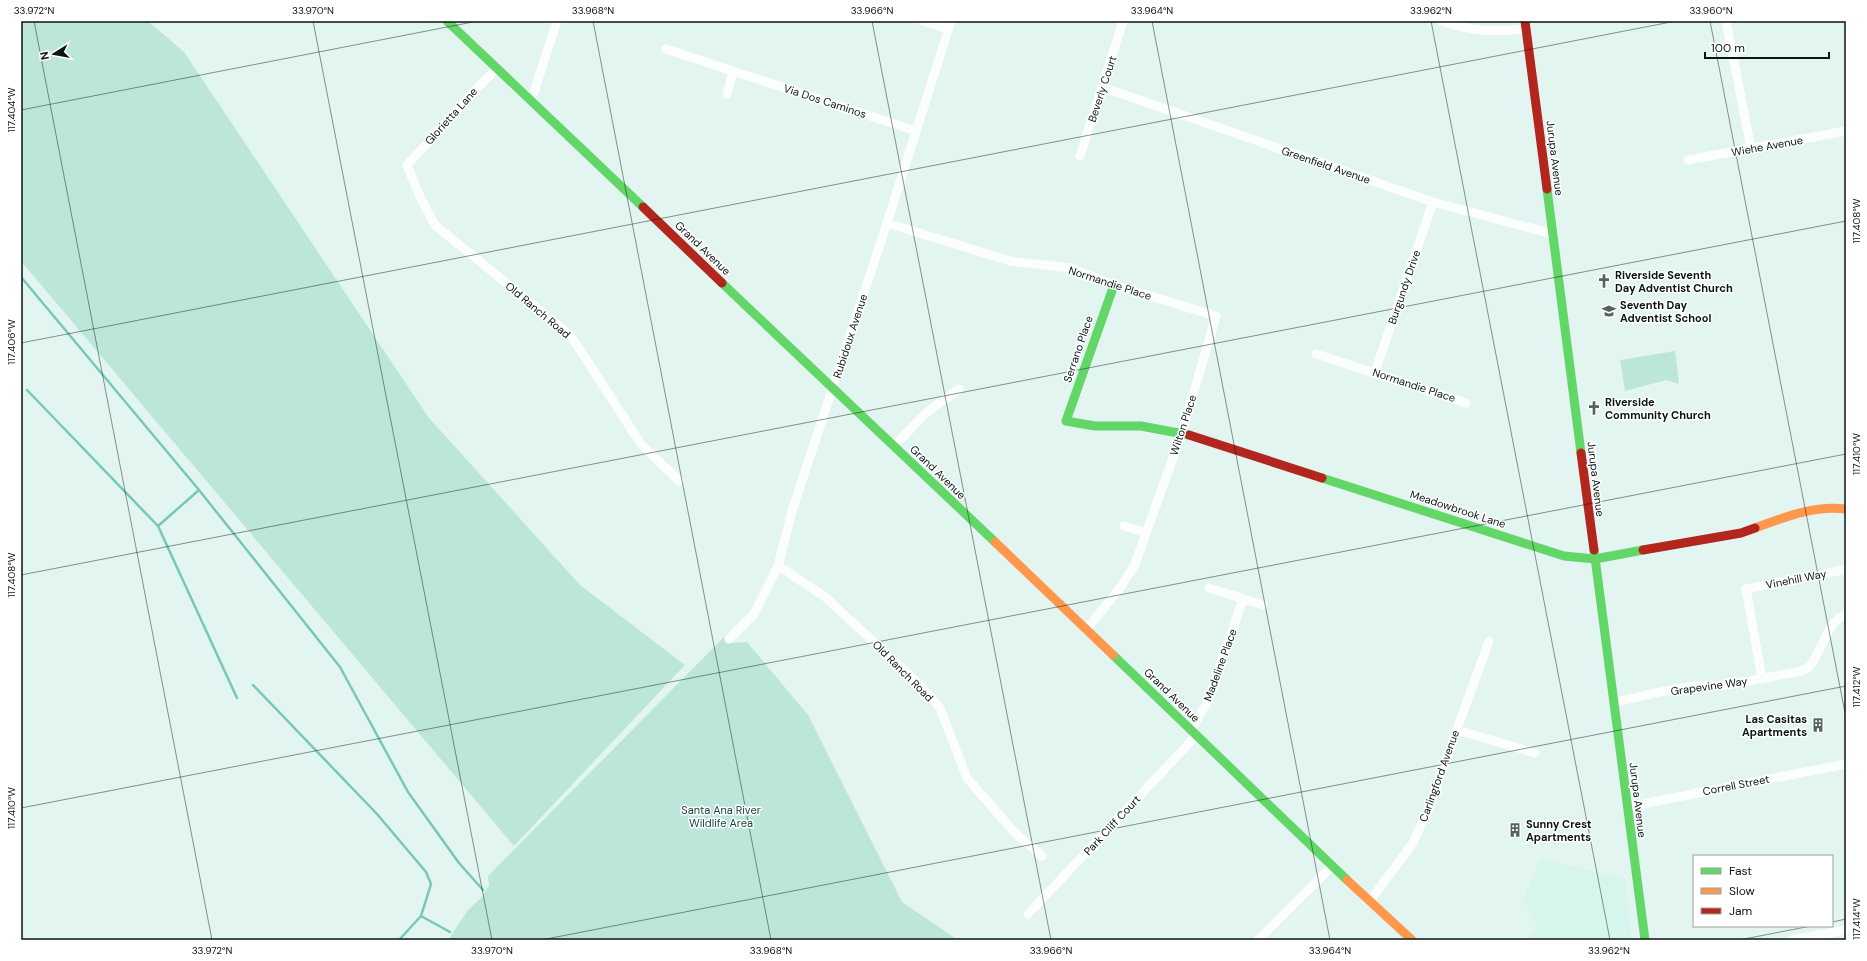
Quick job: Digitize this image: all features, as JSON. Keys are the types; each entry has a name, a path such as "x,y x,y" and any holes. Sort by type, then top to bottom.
{"street":[{"name":"Grand Avenue","path":"447,21 894,446 1332,866 1412,940"},
{"path":"529,100 534,92 557,21"},
{"path":"923,21 949,25"},
{"name":"Beverly Court","path":"1080,156 1123,21"},
{"path":"1441,21 1474,30 1491,32 1526,25"},
{"path":"1726,21 1751,148"},
{"name":"Rubidoux Avenue","path":"729,639 754,614 778,566 792,511 887,223 949,25"},
{"name":"Jurupa Avenue","path":"1526,25 1594,560 1645,940"},
{"name":"Via Dos Caminos","path":"666,49 916,131"},
{"name":"Glorietta Lane","path":"407,165 497,69"},
{"path":"727,94 733,71"},
{"name":"Greenfield Avenue","path":"1102,87 1433,202 1553,234"},
{"name":"Wiehe Avenue","path":"1688,160 1846,132"},
{"name":"Old Ranch Road","path":"407,165 420,197 435,225 571,336 641,444 679,481"},
{"name":"Burgundy Drive","path":"1375,372 1433,202"},
{"name":"Normandie Place","path":"887,223 1010,261 1070,268 1114,285 1216,316"},
{"name":"Serrano Place","path":"1066,421 1114,285"},
{"name":"Wilton Place","path":"1086,630 1120,588 1135,564 1182,433 1216,316"},
{"name":"Normandie Place","path":"1316,354 1375,372 1466,403"},
{"path":"894,446 926,412 959,389"},
{"name":"Meadowbrook Lane","path":"1066,421 1095,426 1141,426 1182,433 1564,556 1594,560 1741,533 1803,511 1838,508 1846,509"},
{"path":"1124,526 1146,533"},
{"name":"Old Ranch Road","path":"778,566 824,596 918,683 940,708 967,778 1014,832 1042,856"},
{"name":"Vinehill Way","path":"1762,678 1746,589 1843,570 1846,571"},
{"path":"1209,588 1263,605"},
{"name":"Madeline Place","path":"1193,733 1208,701 1243,599"},
{"name":"Grapevine Way","path":"1614,702 1692,687 1711,684 1722,686 1802,671 1810,666 1835,622 1841,616 1846,615"},
{"name":"Carlingford Avenue","path":"1370,900 1413,843 1427,812 1489,641"},
{"path":"1457,730 1535,753"},
{"name":"Park Cliff Court","path":"1028,914 1193,733"},
{"name":"Correll Street","path":"1627,807 1846,764"},
{"path":"1258,940 1332,866"},
{"path":"1792,940 1846,930"}],"shaded area":[{"path":"1540,859 1625,878 1632,940 1526,940 1538,927 1523,901"}],"green space":[{"path":"21,21 148,21 184,52 429,418 580,585 685,665 514,846 21,261"},
{"path":"1675,351 1679,384 1666,380 1625,391 1620,360"},
{"name":"Santa Ana River Wildlife Area","path":"724,637 730,643 747,642 808,715 902,902 958,940 448,940 468,910 482,897 489,885 488,876"}],"waterway":[{"path":"21,277 199,490 340,667 408,792 459,863 483,890"},
{"path":"27,390 158,526 199,490"},
{"path":"158,526 237,698"},
{"path":"253,685 377,814 426,872 431,884 421,916 450,932"},
{"path":"399,940 421,916"}],"traffic: fast":[{"path":"447,21 643,207"},
{"path":"1547,189 1581,453"},
{"path":"722,283 995,542"},
{"path":"1114,285 1066,421 1095,426 1141,426 1189,435"},
{"path":"1322,478 1564,556 1595,559 1643,550"},
{"path":"1594,550 1645,940"},
{"path":"1113,655 1347,880"}],"traffic: slow":[{"path":"1755,528 1811,510 1834,508 1846,509"},
{"path":"995,542 1113,655"},
{"path":"1347,880 1412,940"}],"traffic: jam":[{"path":"1525,21 1547,189"},
{"path":"643,207 722,283"},
{"path":"1189,435 1322,478"},
{"path":"1581,453 1594,550"},
{"path":"1643,550 1741,533 1755,528"}],"place":[{"name":"Riverside Seventh Day Adventist Church","path":"1604,281"},
{"name":"Seventh Day Adventist School","path":"1609,311"},
{"name":"Riverside Community Church","path":"1594,408"},
{"name":"Las Casitas Apartments","path":"1818,725"},
{"name":"Sunny Crest Apartments","path":"1515,830"}]}
